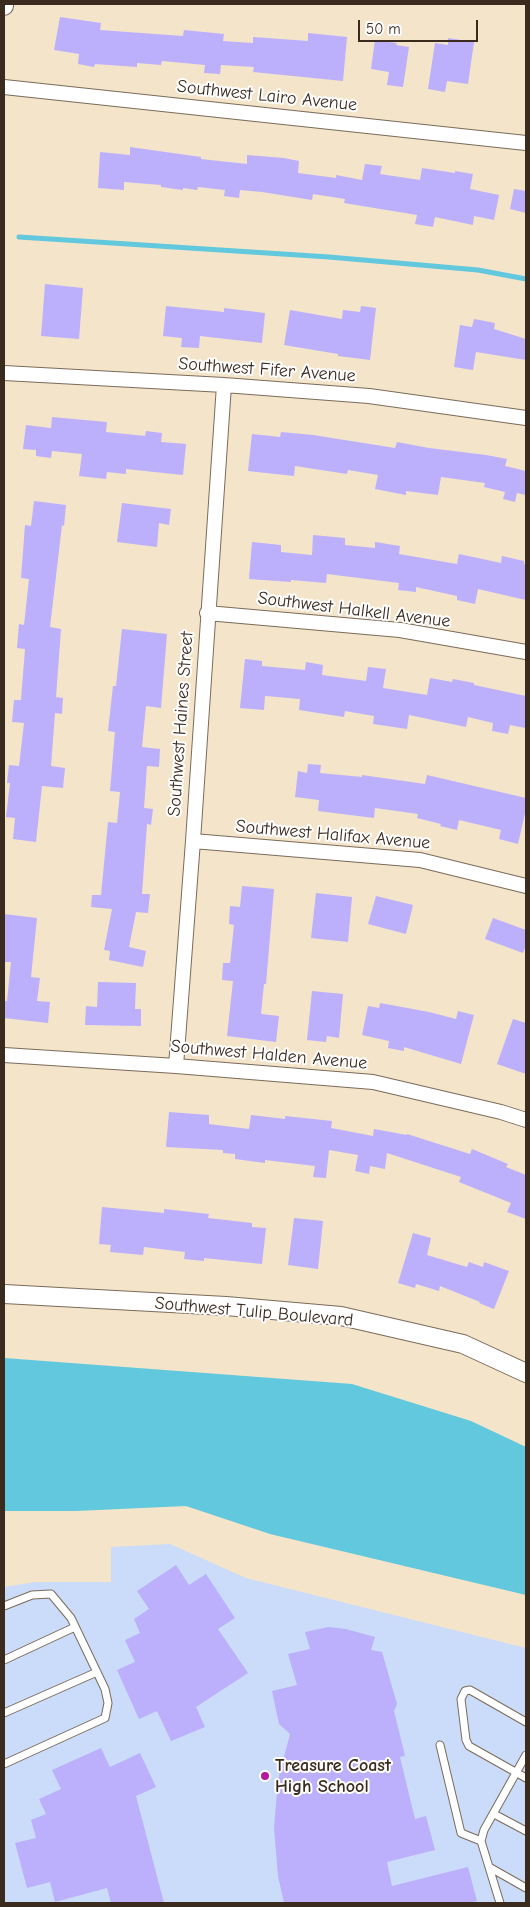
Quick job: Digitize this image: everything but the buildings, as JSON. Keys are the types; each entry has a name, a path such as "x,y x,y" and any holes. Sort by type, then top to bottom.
{"street":[{"name":"Southwest Lairo Avenue","path":"4,87 526,143"},
{"name":"Southwest Fifer Avenue","path":"4,374 224,385 369,396 526,418"},
{"name":"Southwest Haines Street","path":"176,1066 224,385"},
{"name":"Southwest Halkell Avenue","path":"207,613 400,630 526,652"},
{"name":"Southwest Halifax Avenue","path":"193,841 420,860 526,886"},
{"name":"Southwest Halden Avenue","path":"4,1055 176,1066 372,1082 501,1112 526,1120"},
{"name":"Southwest Tulip Boulevard","path":"4,1294 226,1306 340,1316 463,1344 526,1372"}],"lane":[{"path":"4,1606 32,1595 51,1594 76,1627 105,1689 108,1704 105,1718 4,1764"},
{"path":"4,1660 76,1627"},
{"path":"4,1713 97,1672"},
{"path":"526,1722 470,1690 465,1691 461,1699 466,1740 469,1746 526,1778"},
{"path":"440,1745 461,1833 480,1841"},
{"path":"500,1903 480,1841 526,1755"},
{"path":"494,1814 526,1831"},
{"path":"489,1867 526,1888"}],"shaded area":[{"name":"Treasure Coast High School","path":"170,1544 246,1578 526,1648 526,1903 4,1903 4,1587 36,1582 111,1582 111,1547"}],"water":[{"path":"4,1358 352,1384 471,1421 526,1447 526,1595 270,1534 186,1506 76,1511 4,1511"}],"waterway":[{"path":"19,237 329,257 478,270 526,279"}],"place":[{"name":"Treasure Coast High School","path":"265,1776"}]}
